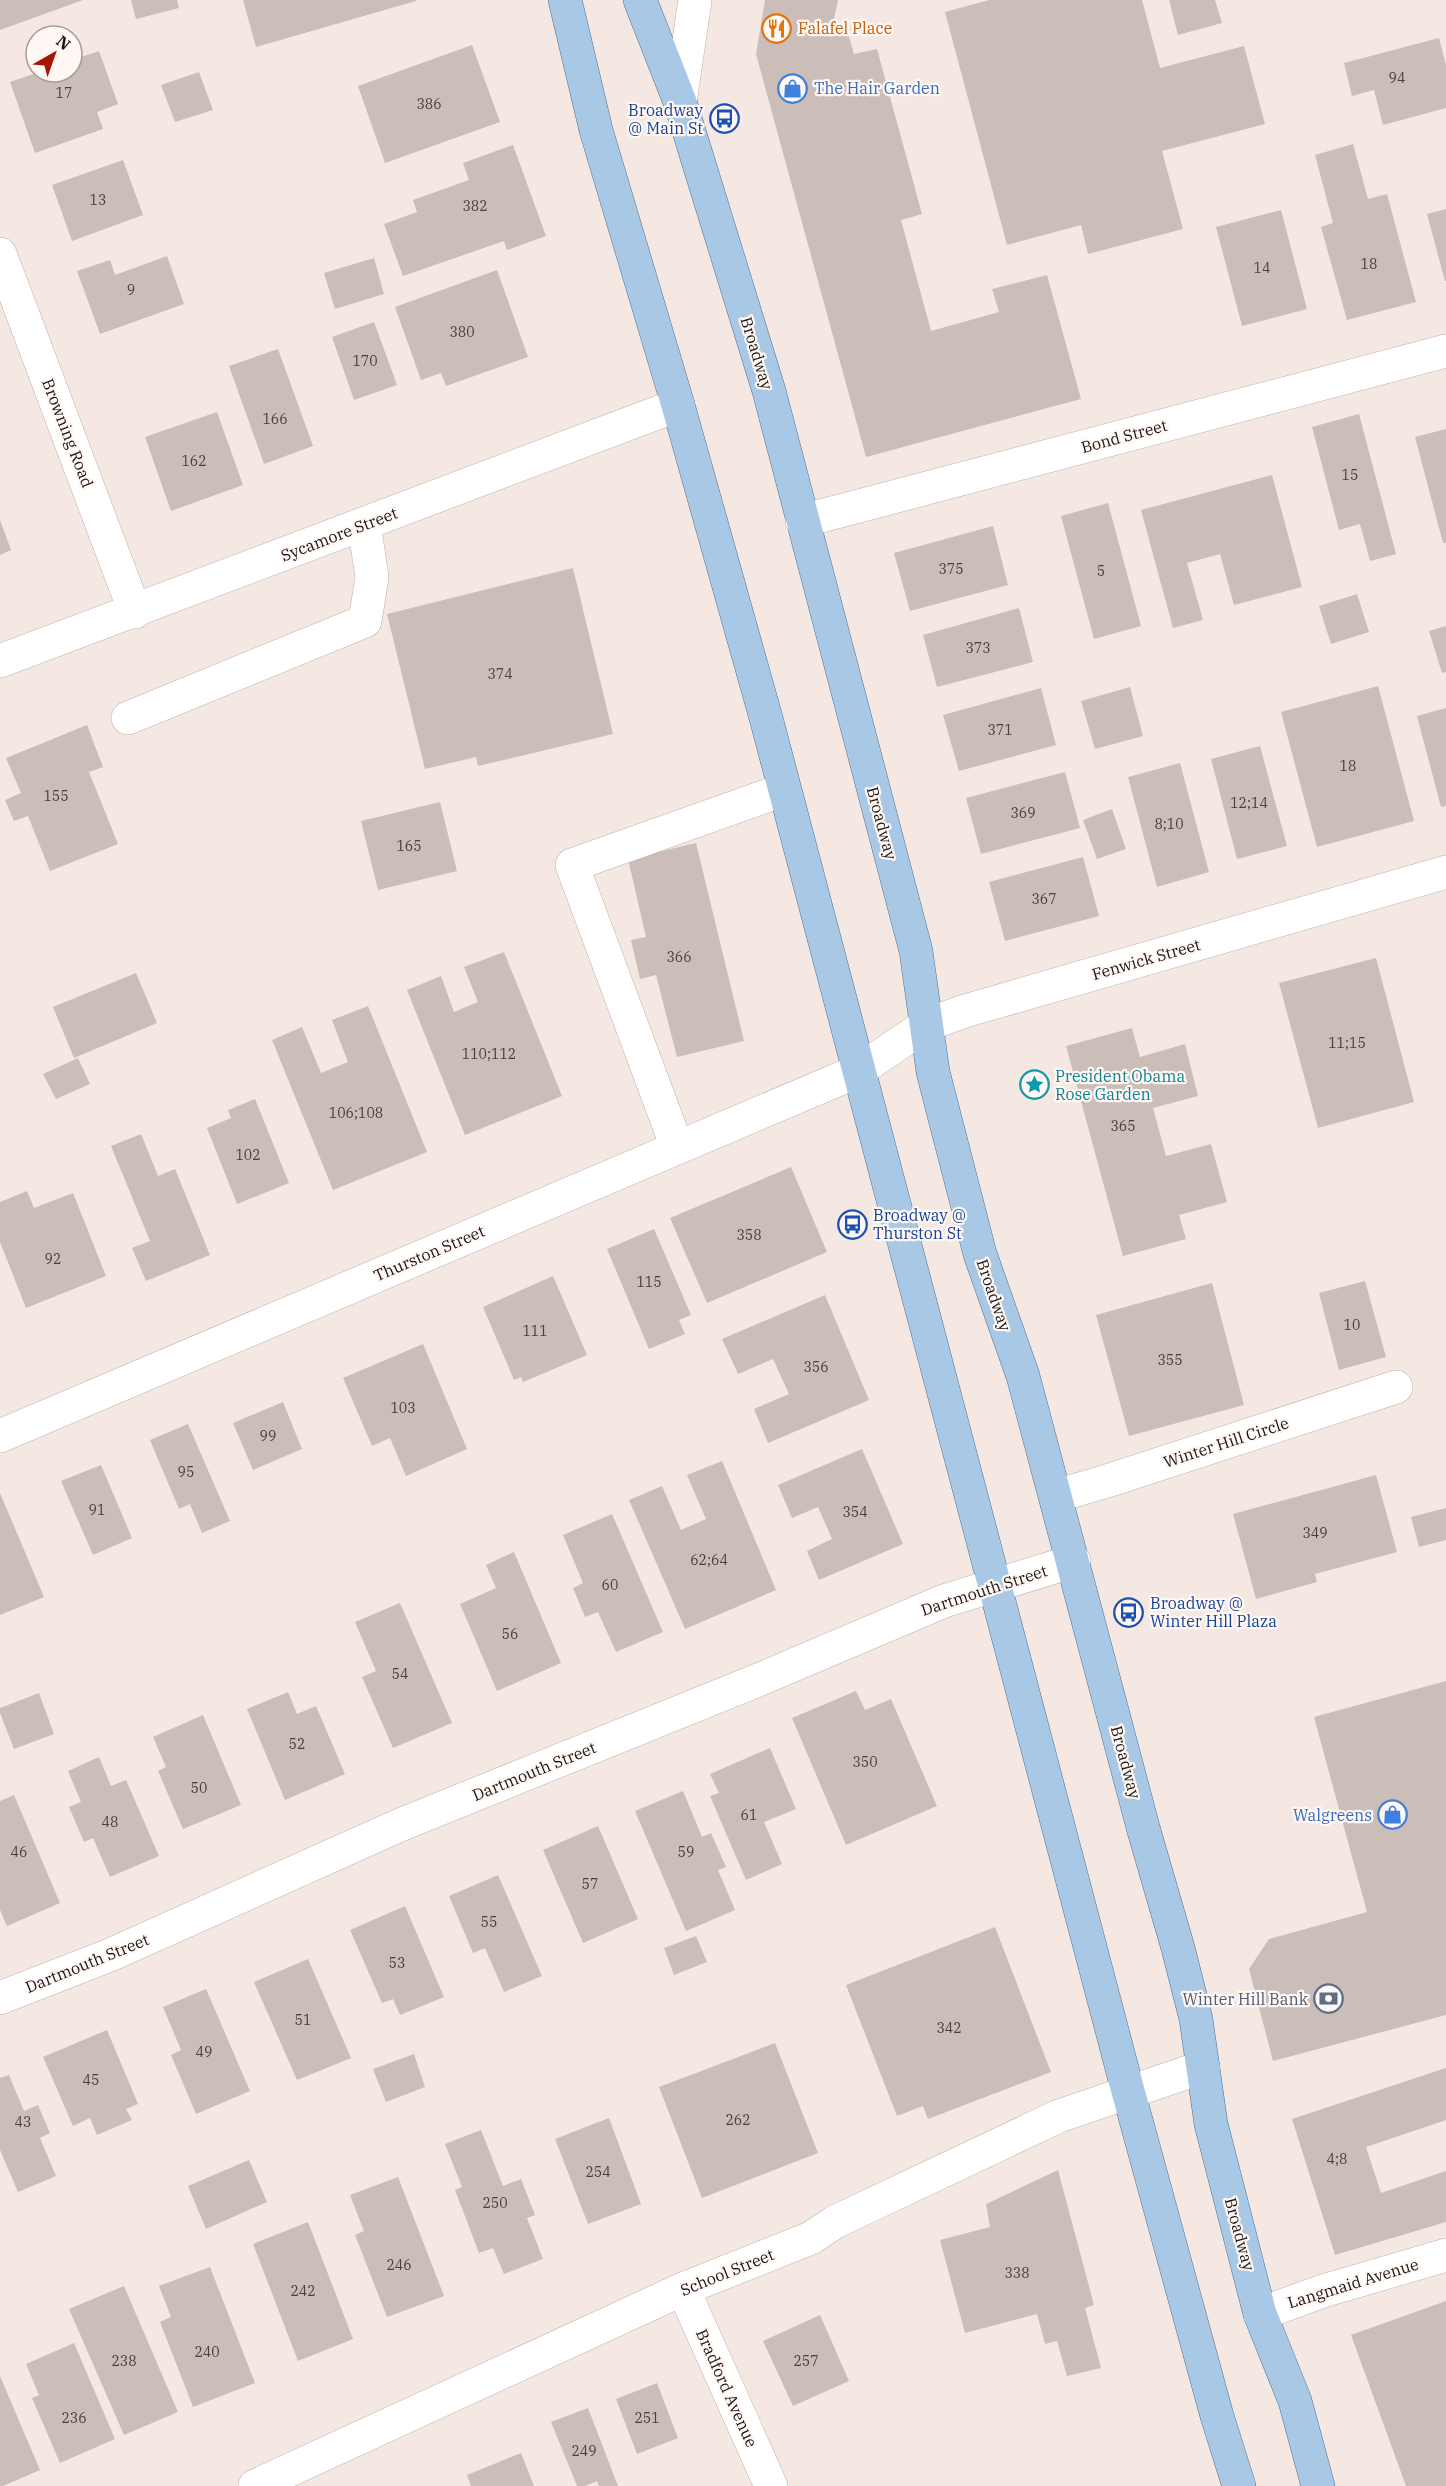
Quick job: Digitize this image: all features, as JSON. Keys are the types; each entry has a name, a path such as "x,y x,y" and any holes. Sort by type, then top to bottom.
{"main road":[{"path":"565,0 596,130 678,405 766,718 783,790 996,1586 1128,2091 1214,2405 1239,2486"},
{"name":"Broadway","path":"640,0 680,102 769,391 916,951 933,1072 980,1254 1023,1376 1144,1831 1178,1948 1196,2019 1211,2124 1260,2314 1295,2401 1318,2486"}],"street":[{"path":"680,102 695,0"},
{"name":"Browning Road","path":"0,254 135,612"},
{"name":"Bond Street","path":"802,521 1446,351"},
{"name":"Sycamore Street","path":"0,661 135,612 678,405"},
{"path":"128,718 365,621 372,577 364,524"},
{"path":"677,1147 572,865 783,790"},
{"name":"Fenwick Street","path":"858,1071 926,1025 965,1011 1446,872"},
{"name":"Thurston Street","path":"0,1436 858,1071"},
{"name":"Winter Hill Circle","path":"1056,1496 1396,1386"},
{"name":"Dartmouth Street","path":"0,1998 110,1955 400,1825 763,1678 944,1601 1074,1561"},
{"name":"School Street","path":"260,2485 683,2289 811,2238 835,2222 1059,2116 1203,2067"},
{"name":"Langmaid Avenue","path":"1260,2314 1323,2291 1446,2255"},
{"name":"Bradford Avenue","path":"683,2289 771,2486"}],"building":[{"path":"0,0 83,0 0,30"},
{"path":"131,0 177,0 179,8 136,19"},
{"path":"243,0 416,0 416,1 256,47"},
{"path":"765,0 838,0 831,34 847,30 854,54 877,49 922,214 901,220 931,331 999,312 992,289 1047,275 1081,399 866,457 756,54"},
{"path":"989,0 1142,0 1160,68 1244,46 1265,124 1162,151 1183,229 1088,254 1081,225 1007,245 945,12"},
{"path":"1169,0 1215,0 1222,23 1178,35"},
{"path":"1439,38 1446,65 1446,108 1383,125 1374,90 1352,96 1344,63"},
{"path":"472,45 500,122 385,163 358,86"},
{"path":"99,51 118,104 97,112 103,129 35,153 10,82 24,77 24,84 84,84 84,56"},
{"path":"199,72 213,110 175,122 161,85"},
{"path":"1353,144 1368,199 1387,194 1416,302 1347,320 1321,227 1333,223 1315,155"},
{"path":"513,145 546,236 507,250 504,241 403,276 384,224 417,212 413,200 469,180 463,163"},
{"path":"123,160 143,215 72,241 52,185"},
{"path":"1446,209 1446,281 1445,281 1427,214"},
{"path":"1281,210 1307,309 1242,326 1216,227"},
{"path":"167,256 184,304 100,334 77,271 110,260 115,275"},
{"path":"374,258 384,294 335,309 324,273"},
{"path":"497,270 528,357 446,386 441,373 421,380 395,307"},
{"path":"374,322 397,385 354,400 332,337"},
{"path":"278,349 313,446 264,464 229,366"},
{"path":"217,412 243,485 171,511 145,437"},
{"path":"1359,414 1396,554 1370,561 1360,524 1339,530 1312,427"},
{"path":"1446,429 1446,543 1443,543 1415,437"},
{"path":"1272,475 1302,587 1234,605 1220,554 1187,563 1203,620 1173,628 1141,510"},
{"path":"1108,503 1141,626 1094,639 1061,516"},
{"path":"0,520 11,550 0,555"},
{"path":"993,526 1008,585 910,611 894,553"},
{"path":"573,568 613,734 478,766 476,757 425,769 387,614"},
{"path":"1357,594 1369,632 1331,644 1319,606"},
{"path":"1019,608 1033,662 937,687 923,635"},
{"path":"1446,626 1446,672 1442,673 1429,631"},
{"path":"1378,686 1414,821 1317,847 1281,712"},
{"path":"1130,687 1143,736 1095,749 1081,701"},
{"path":"1041,688 1056,745 959,771 943,715"},
{"path":"1446,708 1446,806 1441,807 1417,716"},
{"path":"87,725 103,767 89,772 118,844 50,871 28,816 14,821 5,800 21,793 6,758"},
{"path":"1260,746 1287,846 1237,859 1211,759"},
{"path":"1180,763 1209,872 1157,887 1128,777"},
{"path":"1065,772 1080,828 981,854 966,798"},
{"path":"440,802 457,871 378,890 361,821"},
{"path":"1112,809 1126,849 1097,859 1083,820"},
{"path":"696,843 744,1041 677,1057 656,975 640,979 631,940 646,937 628,859"},
{"path":"1083,857 1099,916 1005,941 989,882"},
{"path":"504,952 562,1096 465,1135 407,990 441,976 454,1012 478,1002 464,967"},
{"path":"1376,958 1414,1102 1318,1128 1279,983"},
{"path":"136,973 157,1023 74,1058 53,1007"},
{"path":"368,1006 427,1152 333,1190 272,1040 302,1027 321,1073 348,1062 332,1020"},
{"path":"1132,1028 1140,1057 1185,1044 1198,1096 1153,1108 1166,1156 1211,1144 1227,1202 1179,1215 1186,1239 1123,1256 1066,1046"},
{"path":"78,1058 90,1084 56,1099 43,1074"},
{"path":"255,1099 289,1183 237,1204 207,1128 231,1118 228,1110"},
{"path":"141,1134 158,1176 175,1169 210,1255 146,1281 132,1248 150,1241 111,1146"},
{"path":"791,1167 827,1252 707,1303 670,1218"},
{"path":"27,1191 34,1208 73,1193 106,1276 26,1308 0,1242 0,1202"},
{"path":"654,1229 691,1315 679,1320 685,1334 649,1349 607,1249"},
{"path":"553,1276 587,1355 523,1382 521,1377 514,1380 483,1307"},
{"path":"1365,1281 1386,1357 1339,1370 1319,1293"},
{"path":"1212,1283 1244,1405 1129,1436 1096,1315"},
{"path":"825,1295 869,1400 768,1443 754,1409 789,1394 773,1359 738,1374 722,1339"},
{"path":"423,1344 467,1449 406,1476 390,1438 372,1446 343,1378"},
{"path":"283,1402 302,1449 253,1470 233,1423"},
{"path":"188,1424 230,1521 202,1533 190,1504 179,1509 150,1440"},
{"path":"862,1449 903,1544 819,1580 807,1551 832,1539 818,1507 792,1518 778,1485"},
{"path":"722,1461 776,1590 685,1629 629,1500 662,1486 681,1530 706,1519 687,1475"},
{"path":"101,1465 132,1538 93,1555 61,1481"},
{"path":"1376,1475 1397,1552 1315,1574 1317,1582 1256,1599 1233,1514"},
{"path":"0,1493 44,1597 0,1615"},
{"path":"1446,1508 1446,1540 1419,1547 1411,1517"},
{"path":"612,1514 663,1632 616,1652 598,1612 585,1617 573,1588 583,1583 563,1535"},
{"path":"514,1552 561,1663 497,1691 460,1604 496,1588 486,1565"},
{"path":"400,1603 452,1723 393,1748 362,1677 376,1671 355,1622"},
{"name":"Walgreens","path":"1446,1681 1446,2015 1273,2061 1249,1969 1269,1939 1367,1912 1314,1717"},
{"path":"856,1691 865,1710 891,1699 937,1806 846,1845 792,1718"},
{"path":"288,1692 297,1714 316,1706 345,1774 285,1800 247,1709"},
{"path":"39,1693 54,1734 14,1749 0,1708"},
{"path":"203,1715 241,1805 183,1829 158,1771 166,1767 153,1737"},
{"path":"770,1748 796,1809 764,1822 782,1864 746,1880 710,1796 719,1793 710,1774"},
{"path":"99,1757 111,1786 126,1780 159,1856 110,1877 93,1838 84,1842 69,1807 81,1802 68,1771"},
{"path":"683,1791 702,1837 711,1833 726,1867 718,1870 735,1910 686,1931 635,1811"},
{"path":"14,1795 60,1903 7,1926 0,1910 0,1801"},
{"path":"598,1826 638,1919 583,1943 543,1850"},
{"path":"498,1875 542,1976 504,1992 485,1948 473,1953 449,1896"},
{"path":"405,1906 444,1997 400,2015 393,1999 382,2003 350,1930"},
{"path":"995,1927 1051,2072 928,2119 923,2106 897,2116 846,1985"},
{"path":"696,1936 707,1962 674,1975 664,1948"},
{"path":"308,1959 351,2058 297,2080 254,1982"},
{"path":"206,1989 250,2091 196,2114 171,2055 181,2050 163,2007"},
{"path":"107,2030 138,2104 126,2109 132,2120 97,2135 90,2118 73,2126 43,2057"},
{"path":"775,2043 818,2153 702,2198 659,2087"},
{"path":"414,2054 425,2087 386,2102 373,2069"},
{"path":"1446,2068 1446,2120 1366,2147 1381,2193 1446,2171 1446,2222 1335,2255 1292,2119"},
{"path":"9,2075 24,2111 38,2105 50,2133 40,2138 56,2176 18,2192 0,2150 0,2078"},
{"path":"609,2118 641,2204 588,2224 555,2139"},
{"path":"481,2130 503,2186 521,2179 535,2215 527,2218 543,2259 504,2274 493,2248 479,2253 455,2190 462,2187 445,2144"},
{"path":"249,2160 267,2202 206,2229 188,2186"},
{"path":"1058,2170 1094,2305 1085,2308 1101,2368 1067,2376 1057,2341 1045,2344 1037,2314 965,2333 940,2240 990,2227 986,2204"},
{"path":"398,2177 444,2296 387,2317 355,2235 364,2231 350,2195"},
{"path":"308,2222 353,2339 298,2361 253,2244"},
{"path":"210,2267 255,2383 193,2407 160,2322 171,2317 159,2286"},
{"path":"124,2286 178,2412 124,2435 69,2309"},
{"path":"1446,2301 1446,2486 1406,2486 1351,2335"},
{"path":"820,2315 849,2381 793,2406 763,2341"},
{"path":"74,2343 115,2439 60,2463 32,2398 39,2395 26,2364"},
{"path":"0,2376 40,2470 3,2486 0,2486"},
{"path":"657,2383 678,2438 637,2454 616,2399"},
{"path":"588,2408 618,2486 599,2486 597,2481 585,2486 577,2486 551,2422"},
{"path":"521,2453 534,2486 471,2486 467,2475"}],"place":[{"name":"Falafel Place","path":"777,28"},
{"name":"The Hair Garden","path":"793,88"},
{"name":"Broadway @ Main St","path":"724,119"},
{"name":"President Obama Rose Garden","path":"1034,1085"},
{"name":"Broadway @ Thurston St","path":"852,1224"},
{"name":"Broadway @ Winter Hill Plaza","path":"1129,1612"},
{"name":"Walgreens","path":"1393,1815"},
{"name":"Winter Hill Bank","path":"1329,1999"}]}
